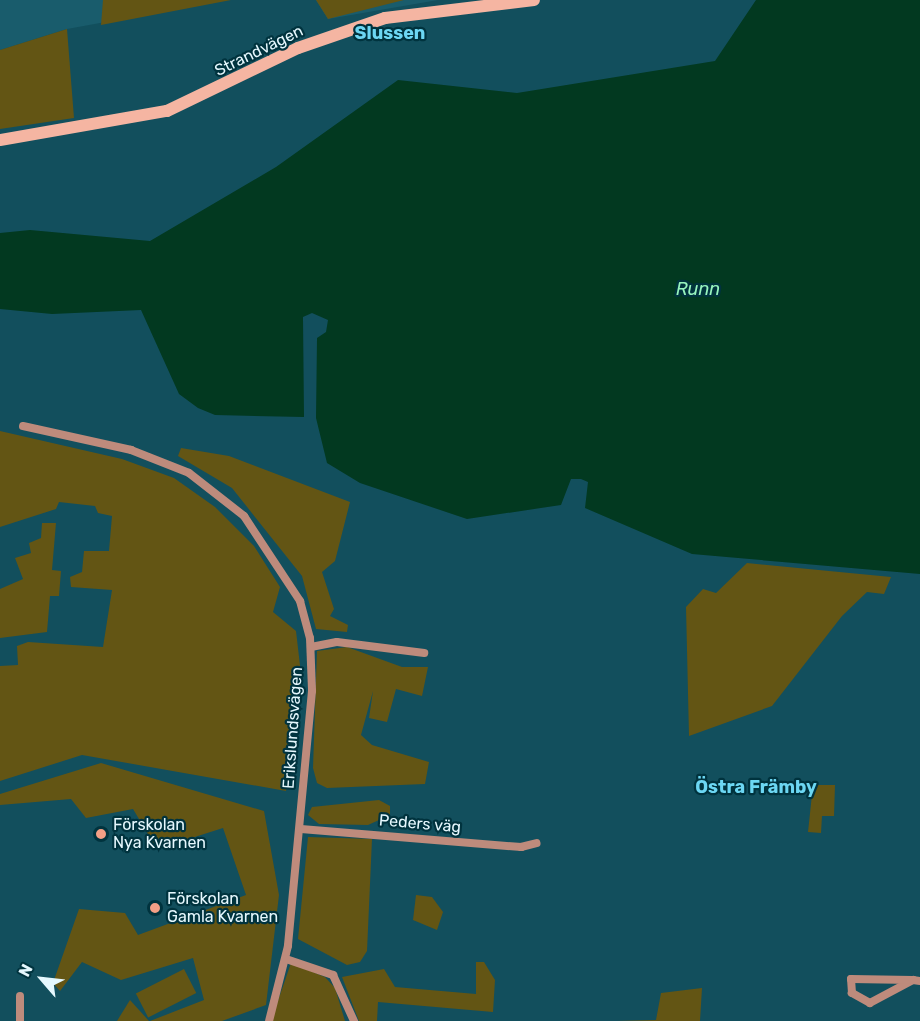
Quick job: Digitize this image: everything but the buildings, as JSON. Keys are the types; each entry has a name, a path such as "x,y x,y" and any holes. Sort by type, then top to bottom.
{"street":[{"name":"Strandvägen","path":"0,140 167,111 298,48 385,18 534,0"},
{"name":"Erikslundsvägen","path":"23,426 156,458 219,494 244,516 285,573 303,609 311,647 301,829 286,959 269,1021"},
{"path":"311,647 337,642 424,653"},
{"name":"Peders väg","path":"301,829 521,847 537,843"},
{"path":"286,959 333,975 354,1021"},
{"path":"851,980 916,980 870,1003 852,993 851,980"},
{"path":"20,996 20,1021"}],"shaded area":[{"path":"0,0 226,0 67,29 0,50"},
{"path":"103,0 231,0 101,25"},
{"path":"316,0 438,0 328,19"},
{"path":"316,0 404,0 328,19"},
{"path":"67,29 74,118 0,129 0,50"},
{"path":"0,431 122,459 174,478 215,507 254,546 280,587 273,612 296,631 301,674 286,791 82,755 0,781 0,666 18,665 17,646 28,642 103,647 112,590 71,587 70,577 82,572 84,551 109,551 112,516 98,513 95,506 59,502 56,509 0,527"},
{"path":"181,448 229,456 350,502 335,561 322,572 334,609 330,616 348,625 347,632 316,629 302,576 232,488 178,456"},
{"path":"42,523 56,523 52,570 61,571 59,596 50,596 47,632 0,638 0,589 23,579 15,558 31,553 29,543 41,538"},
{"path":"747,563 891,577 884,594 867,592 842,616 772,706 689,736 686,607 703,589 716,593"},
{"path":"347,647 402,667 428,667 422,696 396,689 387,722 369,718 373,691 361,735 372,745 429,762 425,784 327,788 317,783 313,768 317,651"},
{"path":"101,763 264,811 279,895 266,1005 222,1021 150,1021 204,1000 193,958 121,980 82,962 60,991 53,983 79,909 125,913 138,935 246,895 223,828 157,849 133,809 86,818 71,799 0,805 0,794"},
{"path":"813,785 835,785 834,816 822,816 821,833 808,832"},
{"path":"379,800 390,806 390,815 368,825 319,824 308,815 312,807"},
{"path":"308,837 372,839 367,951 360,962 347,965 298,939"},
{"path":"416,895 432,897 443,912 437,930 413,920"},
{"path":"476,962 484,962 495,980 493,1012 378,1002 377,1021 359,1021 342,977 384,969 395,987 476,994"},
{"path":"291,963 325,977 335,988 345,1021 271,1021"},
{"path":"184,969 196,993 148,1018 136,994"},
{"path":"702,988 700,1021 617,1021 656,1020 661,993"},
{"path":"130,1000 149,1021 117,1021"}],"water":[{"name":"Runn","path":"756,0 920,0 920,574 692,554 585,508 588,482 581,479 571,479 561,505 467,519 360,483 327,463 316,418 317,338 326,332 328,320 312,313 303,317 304,417 215,415 198,408 179,394 141,310 52,314 0,309 0,233 30,230 150,241 276,167 398,80 517,93 715,61"}],"place":[{"name":"Förskolan Nya Kvarnen","path":"101,834"},
{"name":"Förskolan Gamla Kvarnen","path":"155,908"}],"district":[{"name":"Slussen","path":"390,33"},
{"name":"Östra Främby","path":"756,787"}]}
